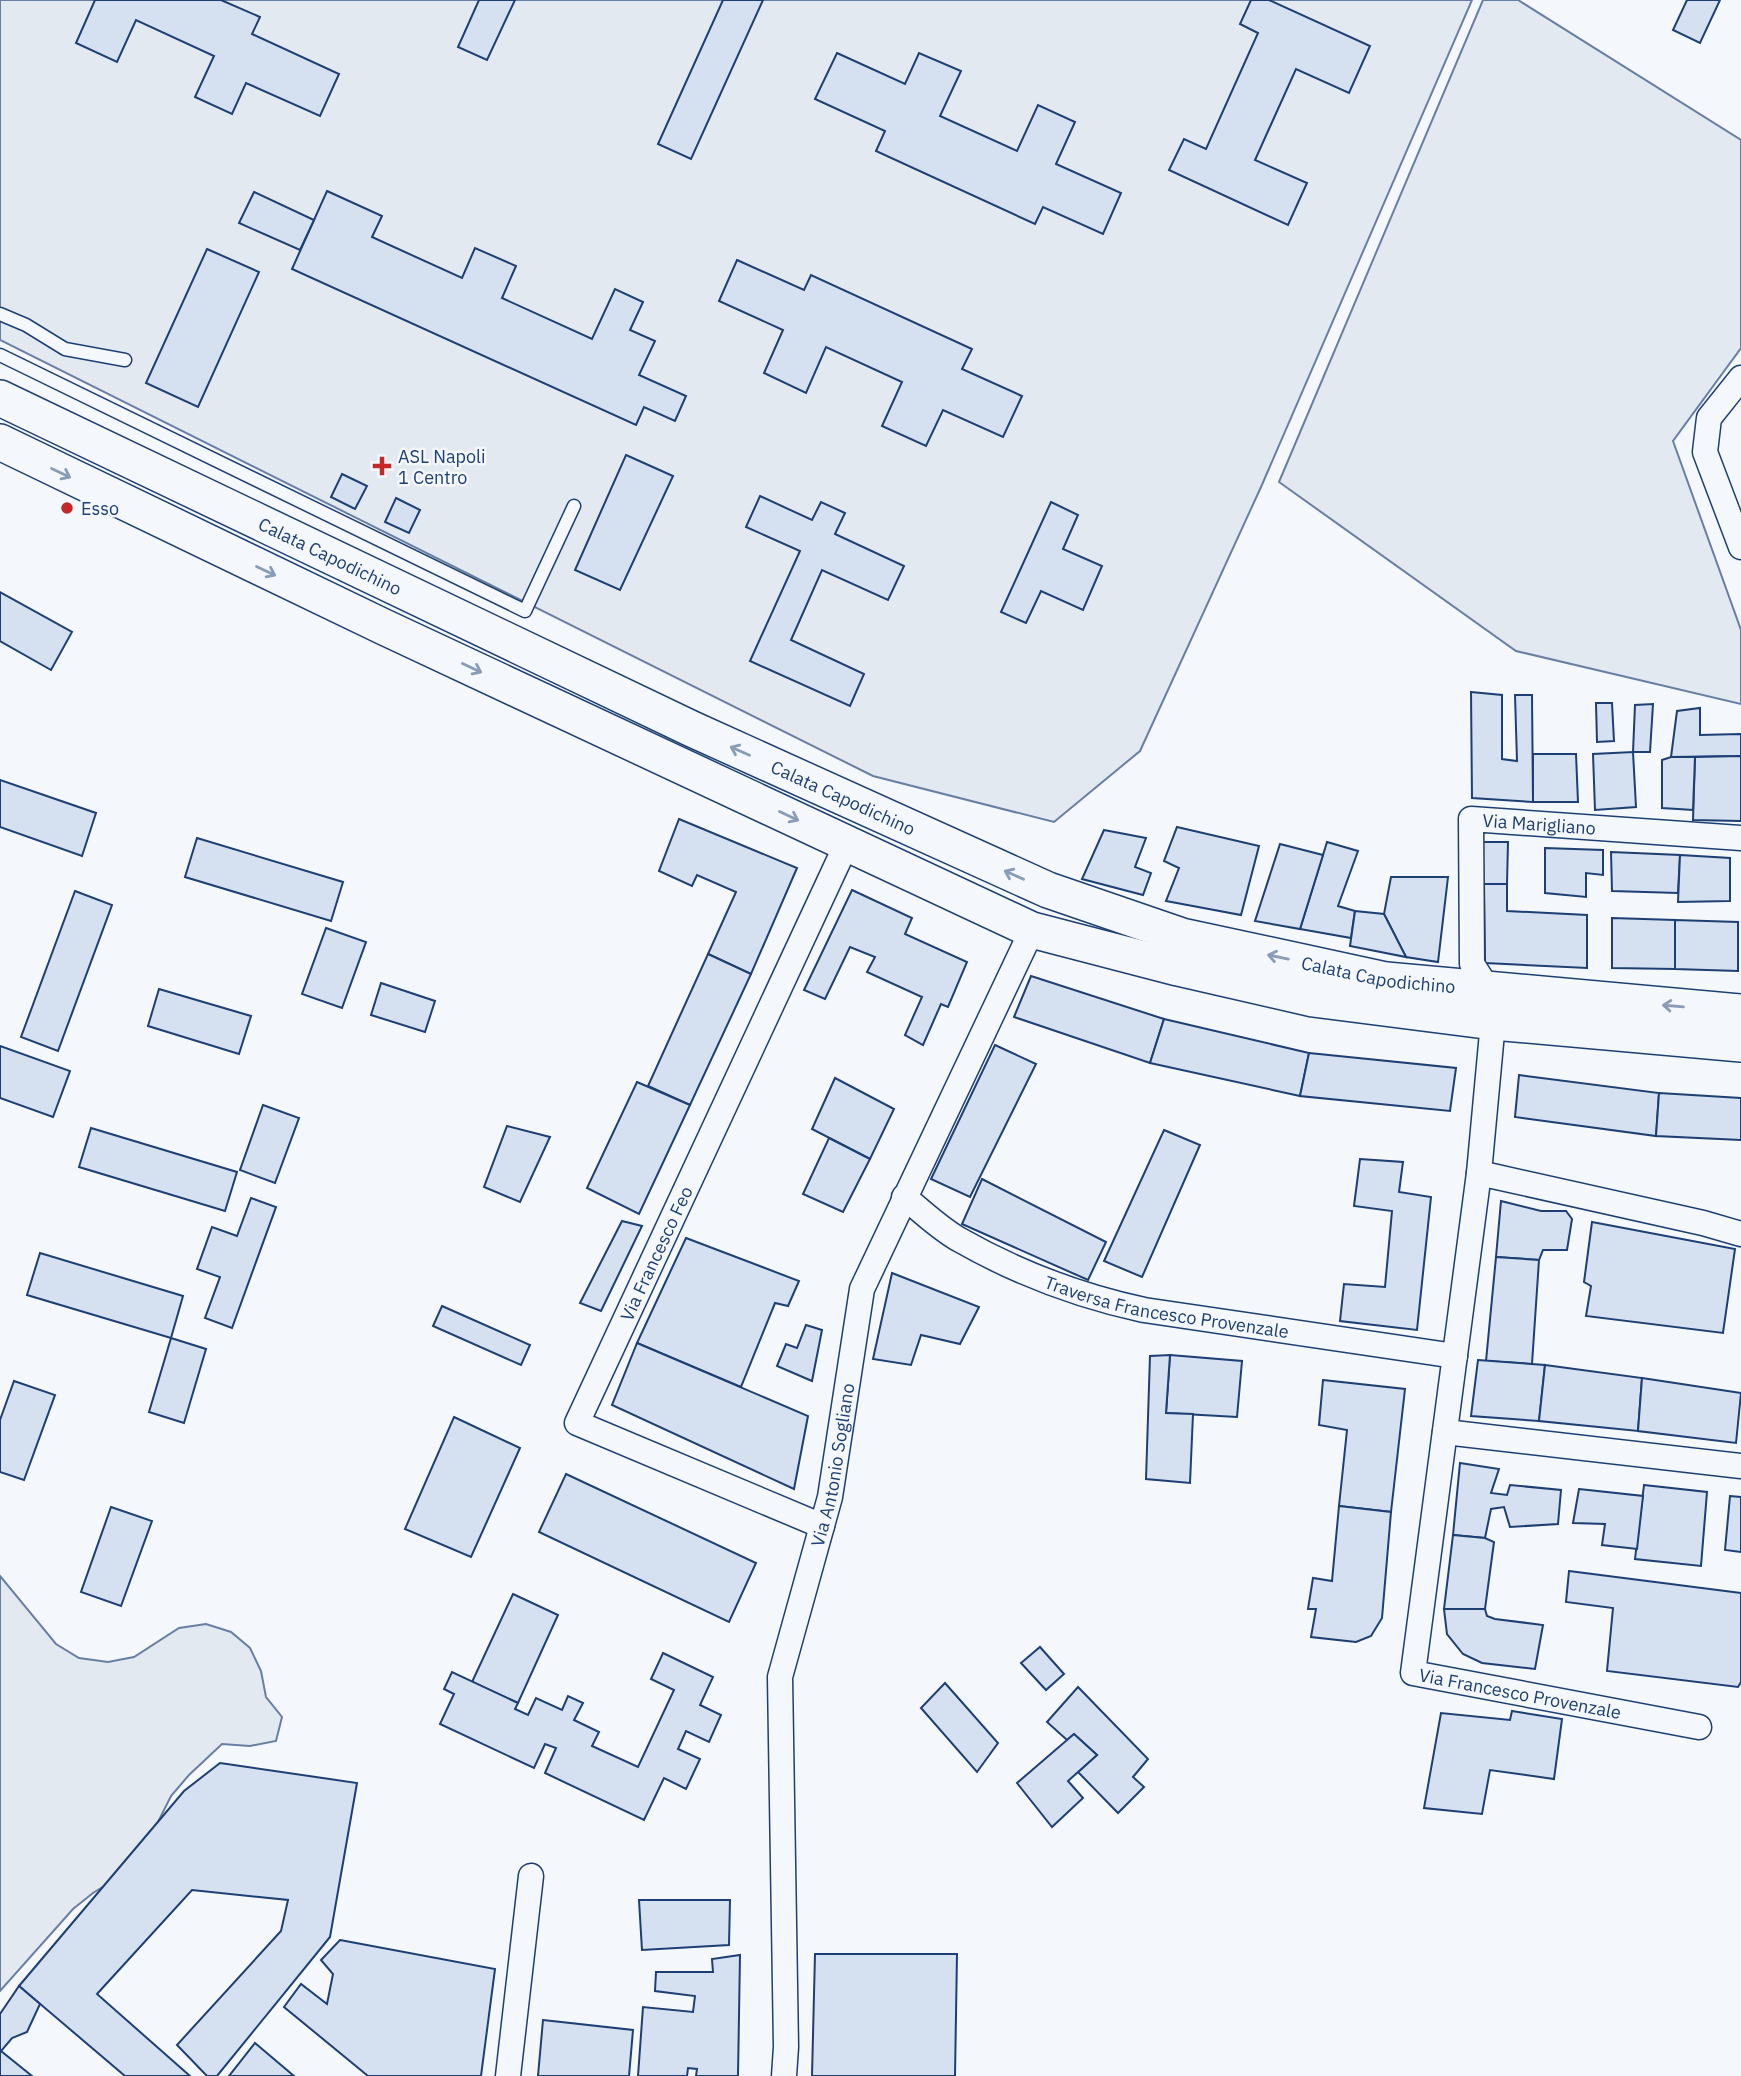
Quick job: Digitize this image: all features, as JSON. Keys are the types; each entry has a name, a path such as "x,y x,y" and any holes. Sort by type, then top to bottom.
{"main road":[{"name":"Calata Capodichino","path":"0,398 679,723 1048,891 1182,936 1491,1005 1741,1044"},
{"name":"Calata Capodichino","path":"0,442 396,633 1032,930 1313,999 1741,1012"},
{"name":"Via Antonio Sogliano","path":"1032,930 1048,891"}],"street":[{"path":"1741,378 1709,418 1705,452 1741,547"},
{"name":"Via Marigliano","path":"1491,1005 1472,964 1471,819 1741,838"},
{"name":"Via Francesco Feo","path":"822,1526 577,1423 847,843"},
{"name":"Via Antonio Sogliano","path":"784,2076 786,2047 780,1677 830,1497 862,1289 1032,930"},
{"name":"Via Francesco Provenzale","path":"1491,1005 1479,1173 1413,1673 1699,1727"},
{"path":"1479,1173 1741,1234"},
{"name":"Traversa Francesco Provenzale","path":"904,1197 959,1240 1062,1289 1143,1310 1455,1356"},
{"path":"1445,1432 1741,1466"},
{"path":"508,2076 531,1876"}],"lane":[{"path":"0,314 26,325 65,349 125,360"},
{"path":"0,355 525,611 574,506"}],"shaded area":[{"path":"0,0 1472,0 1261,487 1140,751 1054,822 873,776 0,340"},
{"path":"1483,0 1518,0 1741,140 1741,348 1673,441 1741,630 1741,704 1516,651 1279,482"},
{"path":"0,1576 56,1644 79,1658 108,1662 134,1657 179,1628 206,1624 231,1632 250,1648 261,1671 266,1697 282,1717 276,1741 250,1746 222,1744 189,1775 171,1796 148,1842 114,1880 73,1909 0,1991"}],"building":[{"path":"95,0 221,0 260,17 252,34 339,74 320,116 246,83 232,114 195,97 214,56 136,20 117,62 76,43"},
{"path":"479,0 515,0 487,60 458,47"},
{"path":"723,0 763,0 691,159 658,144"},
{"path":"1251,0 1269,0 1370,46 1349,93 1296,69 1255,160 1307,183 1288,225 1169,170 1184,139 1206,149 1258,33 1240,24"},
{"path":"1687,0 1720,0 1700,43 1673,30"},
{"path":"837,53 905,84 919,53 961,71 940,116 1017,151 1038,105 1075,122 1056,164 1121,193 1103,234 1043,207 1035,224 876,151 885,131 815,99"},
{"path":"327,191 382,216 372,237 462,278 475,248 516,266 502,298 592,339 615,289 643,302 630,330 655,341 639,375 686,396 675,421 644,407 636,425 292,269"},
{"path":"254,192 314,220 300,250 239,223"},
{"path":"207,249 259,272 198,407 146,383"},
{"path":"737,260 804,290 811,275 972,349 962,369 1022,396 1003,437 943,410 926,446 882,426 902,382 826,347 806,393 764,373 783,330 719,301"},
{"path":"626,455 673,476 620,590 575,570"},
{"path":"342,474 367,486 355,509 331,497"},
{"path":"760,496 812,520 821,502 845,513 835,534 904,566 888,600 822,570 791,640 864,674 850,706 750,661 800,551 746,527"},
{"path":"396,498 420,510 409,533 385,522"},
{"path":"1051,502 1078,515 1063,549 1102,566 1083,610 1041,591 1026,623 1001,612"},
{"path":"0,592 72,632 51,670 0,641"},
{"path":"1471,692 1502,695 1502,759 1517,761 1515,695 1532,695 1533,802 1472,798"},
{"path":"1596,703 1612,703 1614,741 1597,742"},
{"path":"1653,704 1650,752 1633,752 1635,705"},
{"path":"1700,708 1700,735 1741,734 1741,756 1671,757 1677,711"},
{"path":"1633,752 1636,807 1595,810 1593,754"},
{"path":"1533,754 1576,754 1578,802 1533,802"},
{"path":"1741,756 1741,821 1693,820 1695,757"},
{"path":"1671,757 1695,757 1693,810 1662,808 1662,760"},
{"path":"0,780 96,813 82,856 0,827"},
{"path":"679,819 797,868 751,974 708,954 736,892 697,875 692,886 659,871"},
{"path":"1177,827 1259,846 1241,915 1166,901 1179,868 1164,861"},
{"path":"1104,830 1146,838 1135,867 1151,873 1143,895 1082,879"},
{"path":"197,838 343,882 331,921 185,877"},
{"path":"1327,842 1358,851 1338,906 1355,911 1351,938 1300,929"},
{"path":"1478,842 1508,842 1507,884 1478,884"},
{"path":"1280,844 1323,855 1300,929 1255,921"},
{"path":"1545,848 1603,850 1603,875 1586,873 1586,897 1545,893"},
{"path":"1611,852 1680,855 1678,893 1612,891"},
{"path":"1680,855 1730,858 1730,901 1678,902"},
{"path":"1391,877 1448,877 1438,962 1406,957 1384,914"},
{"path":"1484,884 1507,884 1507,911 1587,915 1587,968 1485,963"},
{"path":"852,890 912,918 905,934 967,962 948,1007 941,1004 923,1045 905,1035 922,997 867,972 875,957 850,947 825,999 804,990"},
{"path":"75,891 112,905 58,1051 21,1037"},
{"path":"1355,911 1384,914 1406,957 1350,946"},
{"path":"1612,918 1675,920 1675,969 1612,968"},
{"path":"1675,920 1738,922 1738,971 1675,969"},
{"path":"326,928 366,942 342,1008 302,994"},
{"path":"708,954 751,974 690,1105 648,1086"},
{"path":"1031,976 1164,1019 1150,1063 1014,1017"},
{"path":"381,983 435,1001 425,1032 371,1015"},
{"path":"159,989 251,1016 239,1054 148,1026"},
{"path":"1164,1019 1309,1053 1300,1096 1150,1063"},
{"path":"995,1045 1036,1064 970,1197 931,1179"},
{"path":"0,1046 70,1071 53,1117 0,1098"},
{"path":"1309,1053 1456,1068 1450,1111 1300,1096"},
{"path":"1519,1075 1659,1093 1656,1136 1515,1117"},
{"path":"835,1078 894,1109 870,1159 812,1129"},
{"path":"637,1082 690,1105 639,1214 587,1188"},
{"path":"1659,1093 1741,1098 1741,1140 1656,1136"},
{"path":"263,1105 299,1118 275,1183 240,1170"},
{"path":"507,1126 550,1137 520,1202 484,1187"},
{"path":"91,1128 237,1172 225,1211 79,1167"},
{"path":"1164,1130 1200,1145 1142,1277 1104,1261"},
{"path":"829,1138 870,1159 843,1212 803,1194"},
{"path":"1360,1159 1403,1162 1399,1192 1431,1197 1417,1330 1340,1321 1344,1284 1385,1287 1392,1211 1354,1206"},
{"path":"982,1179 1106,1242 1088,1280 962,1224"},
{"path":"251,1198 276,1207 232,1328 205,1318 220,1277 197,1269 212,1227 237,1236"},
{"path":"1501,1201 1541,1211 1566,1211 1572,1219 1567,1250 1543,1250 1539,1260 1496,1257"},
{"path":"622,1221 642,1226 601,1311 580,1303"},
{"path":"1592,1222 1735,1249 1723,1333 1586,1316 1591,1286 1584,1282"},
{"path":"686,1238 799,1281 788,1306 775,1303 741,1387 637,1343"},
{"path":"40,1253 183,1296 171,1338 27,1295"},
{"path":"1496,1257 1539,1260 1532,1364 1486,1361"},
{"path":"892,1273 979,1307 960,1344 921,1335 911,1365 873,1359"},
{"path":"442,1306 530,1345 521,1365 433,1326"},
{"path":"806,1325 822,1330 812,1381 777,1366 786,1344 797,1348"},
{"path":"171,1338 206,1349 184,1423 149,1412"},
{"path":"637,1343 808,1416 794,1489 612,1405"},
{"path":"1170,1355 1242,1361 1237,1417 1166,1413"},
{"path":"1170,1355 1166,1413 1193,1414 1190,1483 1146,1479 1150,1356"},
{"path":"1478,1360 1545,1365 1539,1421 1471,1416"},
{"path":"1545,1365 1642,1378 1638,1431 1539,1421"},
{"path":"1642,1378 1741,1393 1736,1443 1638,1431"},
{"path":"1323,1380 1405,1389 1391,1512 1339,1506 1347,1430 1319,1425"},
{"path":"14,1381 55,1395 24,1480 0,1472 0,1420"},
{"path":"454,1417 520,1448 471,1557 405,1529"},
{"path":"1460,1463 1499,1469 1491,1493 1507,1495 1510,1485 1561,1490 1558,1524 1510,1527 1504,1507 1491,1509 1485,1538 1453,1535"},
{"path":"566,1474 756,1563 729,1622 539,1532"},
{"path":"1644,1485 1707,1492 1701,1566 1635,1559"},
{"path":"1579,1489 1643,1496 1637,1549 1602,1545 1605,1524 1573,1523"},
{"path":"1730,1496 1741,1497 1741,1552 1725,1550"},
{"path":"1339,1506 1391,1512 1382,1618 1371,1636 1356,1642 1311,1637 1316,1609 1308,1609 1313,1578 1332,1581"},
{"path":"111,1507 152,1521 121,1606 81,1592"},
{"path":"1453,1535 1485,1538 1494,1542 1485,1609 1444,1609"},
{"path":"1569,1571 1741,1593 1741,1682 1738,1687 1607,1671 1613,1608 1566,1602"},
{"path":"513,1594 558,1615 518,1703 472,1682"},
{"path":"1444,1609 1485,1609 1487,1616 1495,1619 1543,1625 1535,1669 1482,1663 1463,1654 1447,1634"},
{"path":"1040,1647 1064,1674 1046,1690 1021,1663"},
{"path":"663,1653 713,1677 700,1705 721,1715 709,1742 686,1731 678,1749 700,1759 686,1789 664,1778 644,1820 545,1773 556,1748 545,1744 534,1768 440,1724 454,1694 444,1689 452,1672 518,1703 515,1709 528,1715 536,1698 562,1710 568,1696 583,1703 574,1720 599,1732 592,1746 638,1767 674,1690 651,1679"},
{"path":"945,1683 998,1743 977,1772 921,1708"},
{"path":"1078,1687 1148,1759 1133,1777 1144,1787 1118,1813 1078,1772 1097,1755 1074,1734 1067,1740 1047,1722"},
{"path":"1512,1711 1562,1719 1554,1779 1490,1770 1482,1814 1424,1808 1441,1713 1510,1720"},
{"path":"1074,1734 1097,1755 1068,1781 1083,1798 1052,1827 1017,1783"},
{"path":"220,1763 357,1783 330,1937 217,2076 207,2076 177,2045 281,1931 288,1900 192,1890 97,1994 190,2076 125,2076 19,1986 184,1791"},
{"path":"639,1900 730,1900 729,1945 642,1950"},
{"path":"340,1940 495,1969 481,2076 368,2076 284,2007 301,1984 327,2004 333,1974 321,1960"},
{"path":"815,1954 957,1954 955,2076 812,2076"},
{"path":"740,1955 738,2076 696,2076 697,2069 688,2068 687,2076 638,2076 643,2007 693,2012 695,1996 655,1991 656,1972 713,1972 712,1959"},
{"path":"19,1986 40,2004 27,2032 12,2038 1,2051 32,2076 0,2076 0,2014"},
{"path":"543,2020 633,2030 629,2076 538,2076"},
{"path":"255,2043 294,2076 229,2076"}],"place":[{"name":"ASL Napoli 1 Centro","path":"382,466"},
{"name":"Esso","path":"67,508"}]}
